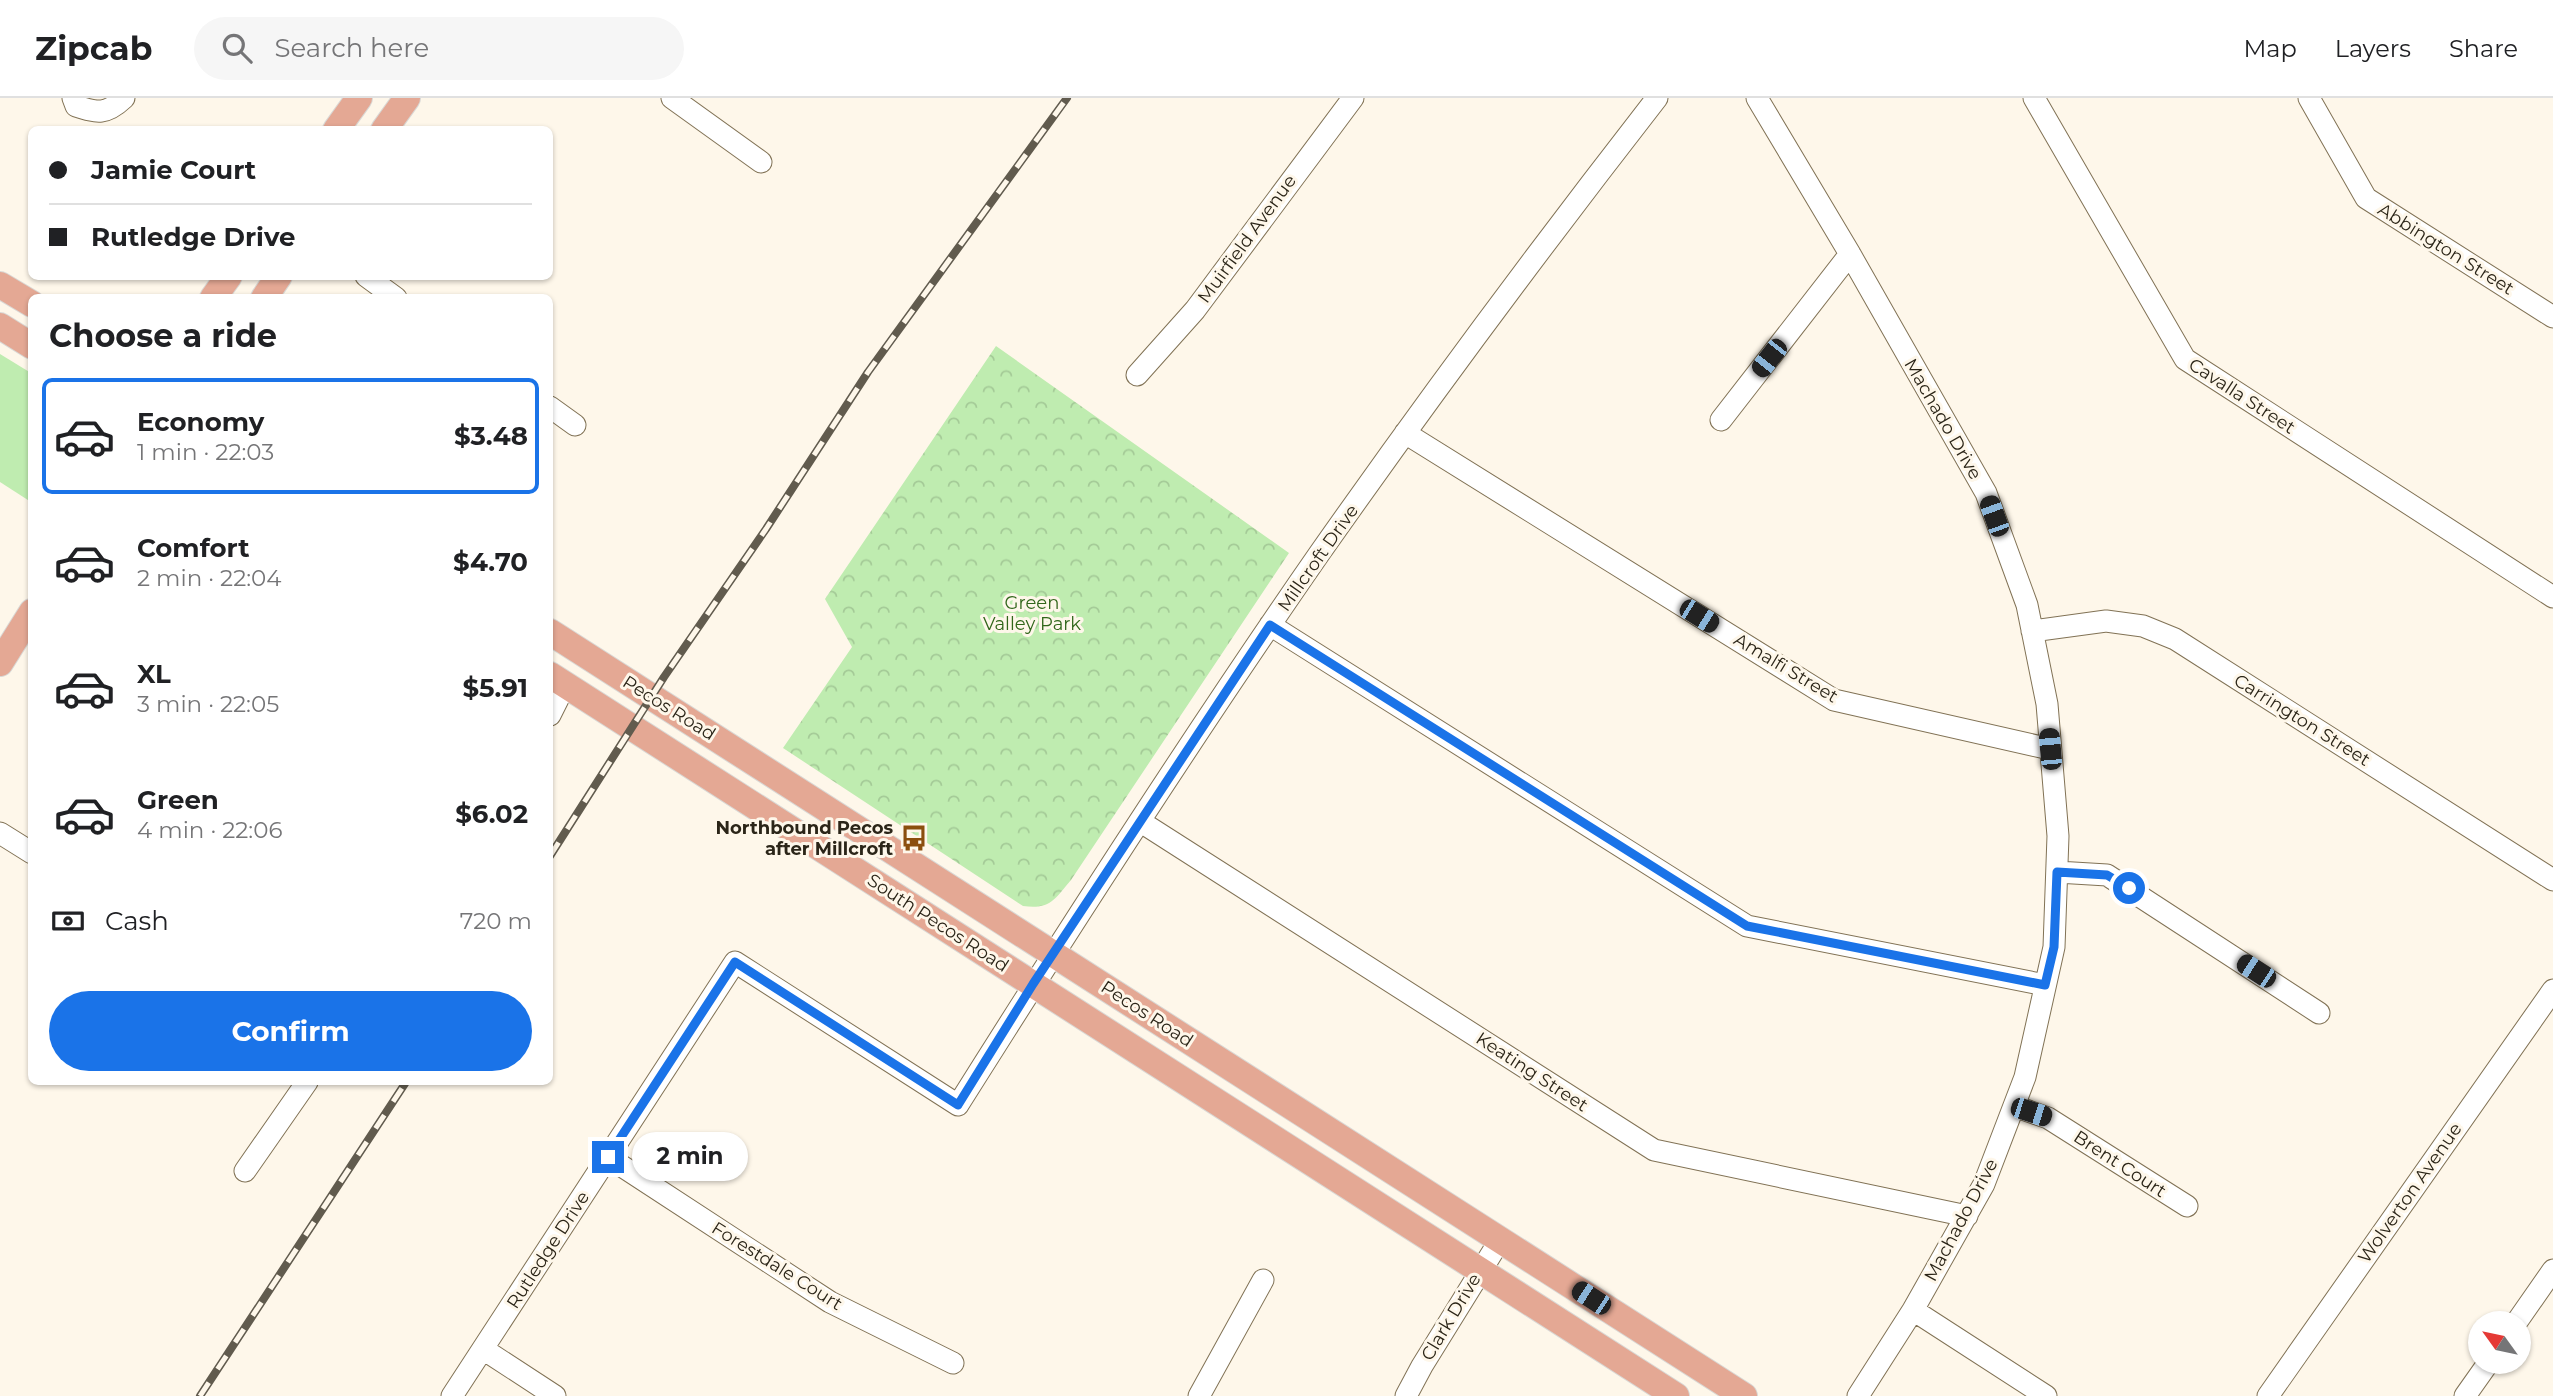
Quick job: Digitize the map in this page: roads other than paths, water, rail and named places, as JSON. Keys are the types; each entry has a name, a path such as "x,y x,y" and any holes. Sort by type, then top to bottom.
{"main road":[{"path":"339,126 359,98"},
{"path":"387,126 407,98"},
{"path":"0,285 28,302"},
{"path":"0,326 28,344"},
{"path":"0,663 28,618"},
{"name":"Pecos Road","path":"553,634 1744,1396"},
{"name":"South Pecos Road","path":"557,680 1480,1270"},
{"path":"1480,1270 1676,1396"}],"street":[{"path":"72,98 76,106 98,113 114,107 124,98"},
{"path":"672,98 761,162"},
{"name":"Muirfield Avenue","path":"1137,375 1195,310 1353,98"},
{"name":"Millcroft Drive","path":"958,1105 1033,984 1270,625 1405,433 1657,98"},
{"name":"Machado Drive","path":"1757,98 1850,254 1986,493 2027,605 2047,704 2058,836 2054,947 2025,1077 1984,1184 1913,1310 1858,1396"},
{"name":"Cavalla Street","path":"2034,98 2185,359 2553,597"},
{"name":"Abbington Street","path":"2309,98 2366,198 2553,317"},
{"path":"1721,420 1850,254"},
{"path":"371,280 391,294"},
{"path":"553,409 575,425"},
{"name":"Amalfi Street","path":"1405,433 1834,700 2050,749"},
{"name":"Carrington Street","path":"2032,631 2106,621 2143,626 2175,639 2553,880"},
{"path":"1270,625 1747,926 2045,985"},
{"path":"553,700 557,680"},
{"name":"Keating Street","path":"1141,822 1654,1150 1967,1216"},
{"path":"0,833 28,850"},
{"path":"2057,872 2107,875 2319,1013"},
{"name":"Rutledge Drive","path":"452,1396 735,962 958,1105"},
{"name":"Wolverton Avenue","path":"2268,1396 2553,990"},
{"path":"245,1171 305,1085"},
{"name":"Brent Court","path":"2014,1106 2048,1118 2187,1206"},
{"name":"Forestdale Court","path":"608,1157 830,1302 953,1363"},
{"name":"Clark Drive","path":"1406,1396 1500,1240"},
{"path":"2524,1311 2553,1270"},
{"path":"1199,1396 1263,1280"},
{"path":"1913,1310 2046,1396"},
{"path":"483,1349 555,1396"},
{"path":"2465,1396 2481,1374"}],"railway":[{"path":"553,851 664,677 766,529 868,372 1067,98"},
{"path":"200,1396 404,1085"}],"place":[{"name":"Northbound Pecos after Millcroft","path":"914,838"}],"park label":[{"name":"Green Valley Park","path":"1032,613"}]}
